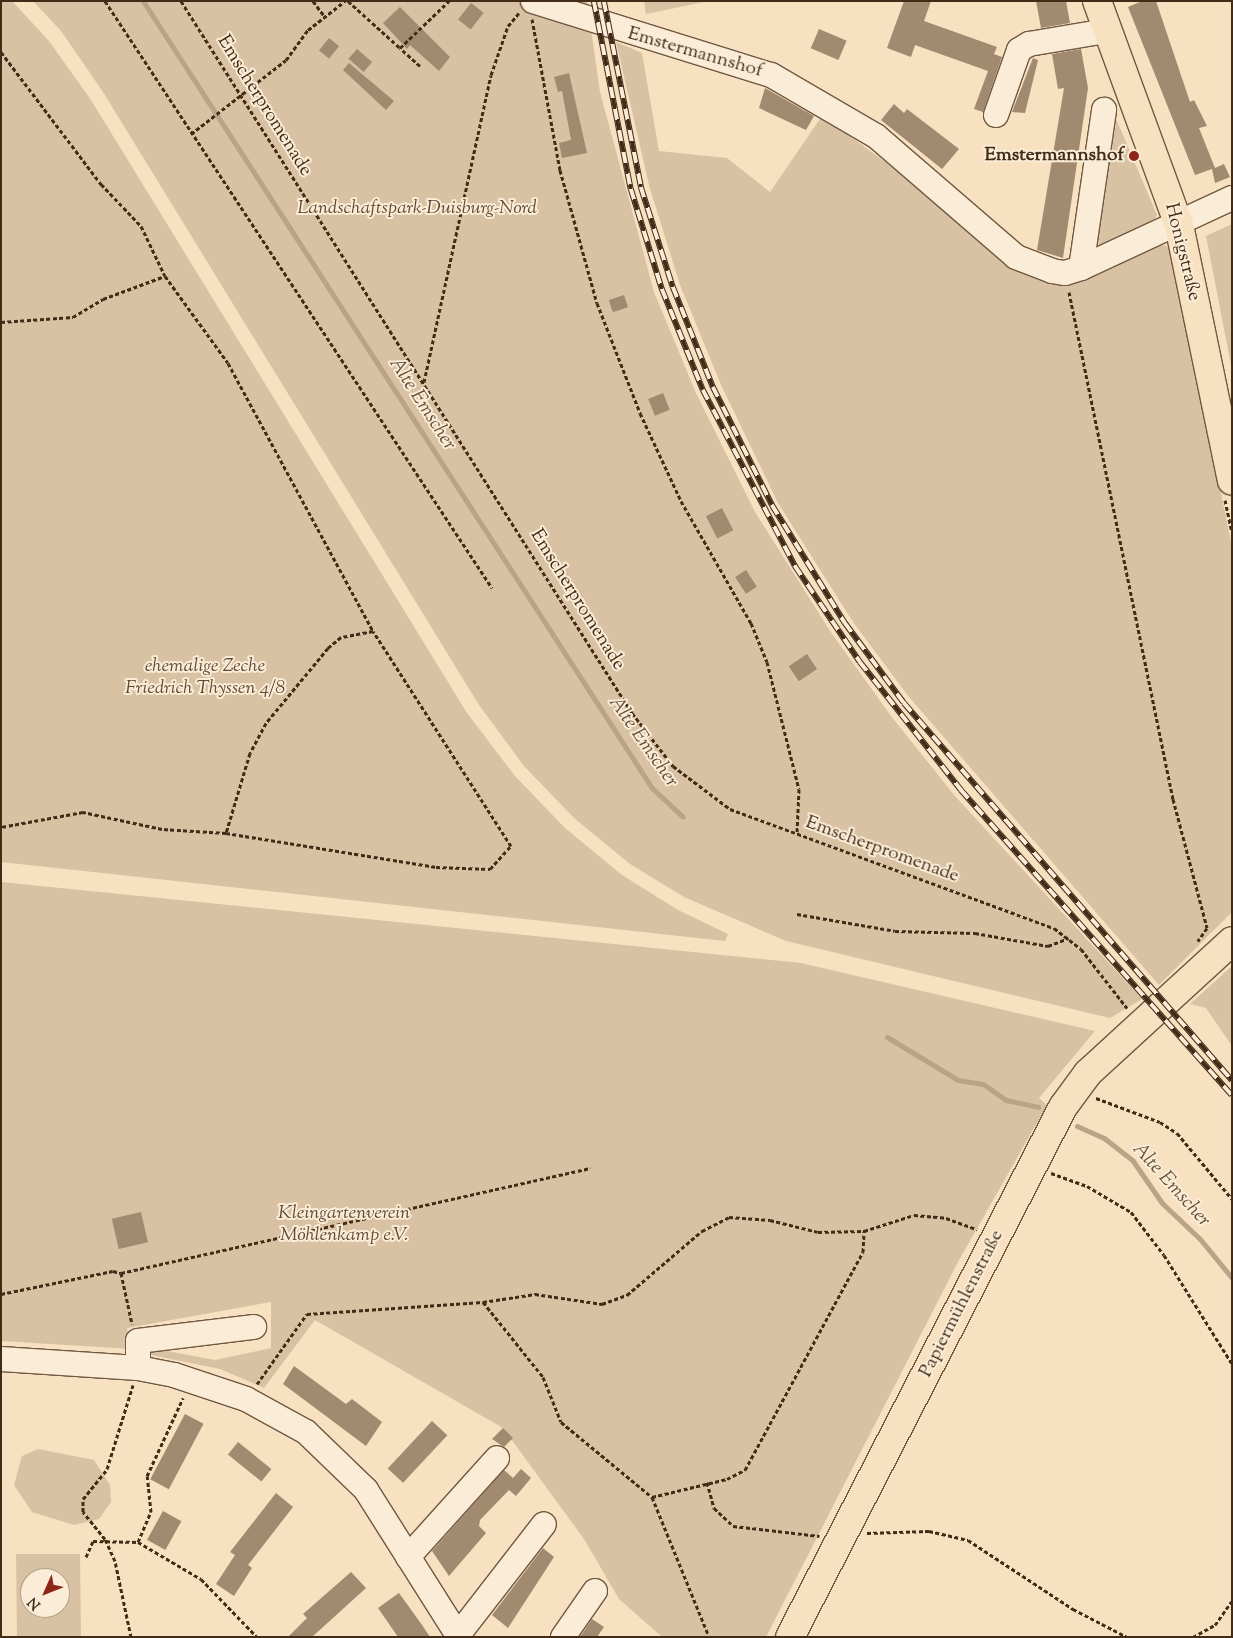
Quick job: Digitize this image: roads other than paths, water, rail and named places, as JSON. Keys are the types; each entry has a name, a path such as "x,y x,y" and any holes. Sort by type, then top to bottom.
{"main road":[{"name":"Honigstraße","path":"1097,1 1106,31 1179,225 1232,481"},
{"name":"Papiermühlenstraße","path":"790,1637 1063,1107 1088,1073 1232,941"}],"street":[{"name":"Emstermannshof","path":"529,6 771,75 876,136 1016,257 1052,271 1074,277 1232,198"},
{"path":"996,115 1018,50 1029,44 1106,31"},
{"path":"1074,277 1104,110"},
{"path":"138,1368 138,1341 254,1327"},
{"path":"1,1359 138,1368 192,1380 246,1399 306,1432 340,1461 366,1490 458,1636 544,1524"},
{"path":"408,1557 497,1458"},
{"path":"563,1637 595,1591"}],"waterway":[{"name":"Alte Emscher","path":"143,1 652,788 683,817"},
{"name":"Alte Emscher","path":"887,1037 958,1080 983,1084 1006,1100 1038,1107"},
{"name":"Alte Emscher","path":"1077,1126 1104,1138 1133,1161 1162,1203 1200,1239 1232,1278"}],"railway":[{"path":"594,1 631,189 662,289 703,390 795,566 860,662 961,790 1232,1095"},
{"path":"604,1 641,187 673,287 713,387 772,505 845,623 904,703 1232,1080"}],"place":[{"name":"Emstermannshof","path":"1134,156"}],"park label":[{"name":"Landschaftspark-Duisburg-Nord","path":"417,209"},
{"name":"ehemalige Zeche Friedrich Thyssen 4/8","path":"205,678"},
{"name":"Kleingartenverein Möhlenkamp e.V.","path":"344,1225"}]}
